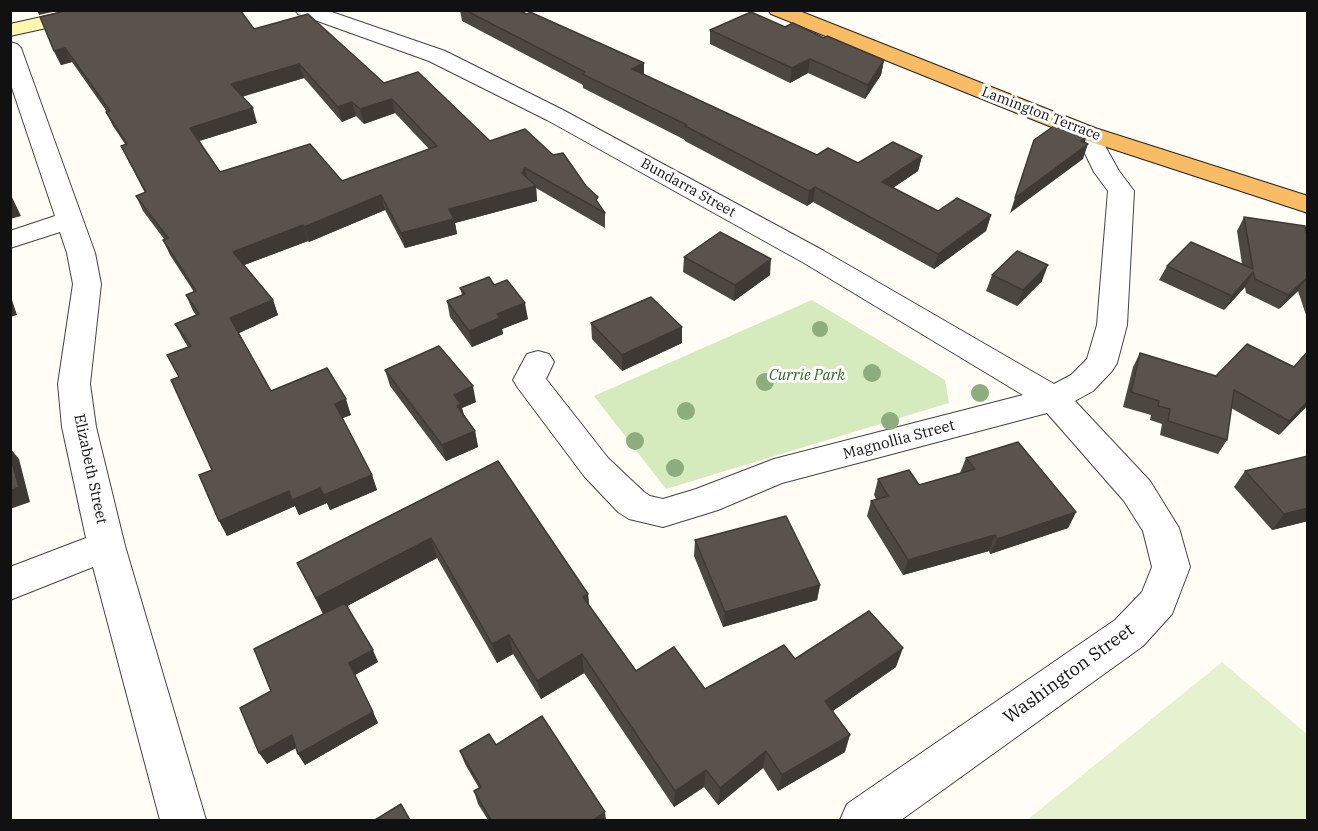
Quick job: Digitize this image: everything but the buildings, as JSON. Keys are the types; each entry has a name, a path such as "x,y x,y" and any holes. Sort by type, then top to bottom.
{"highway":[{"name":"Lamington Terrace","path":"778,10 1087,133 1308,205"},
{"name":"Lamington Terrace","path":"814,10 1119,127 1308,189"}],"main road":[{"path":"10,30 104,10"}],"street":[{"name":"Bundarra Street","path":"305,10 437,56 555,115 814,257 1054,399"},
{"name":"Elizabeth Street","path":"10,48 71,219 87,284 74,384 79,427 106,546 183,820"},
{"name":"Magnollia Street","path":"538,362 529,380 596,467 631,502 642,509 663,513 705,500 774,472 1054,399 1082,382 1101,363 1112,325 1121,191 1107,172 1087,133"},
{"path":"10,240 71,219"},
{"name":"Washington Street","path":"863,820 1129,633 1158,602 1172,567 1161,528 1137,491 1054,399"},
{"path":"10,584 106,546"}],"green space":[{"name":"Currie Park","path":"812,300 945,380 949,403 666,489 594,396"},
{"path":"1222,662 1307,734 1307,820 1027,820"}]}
